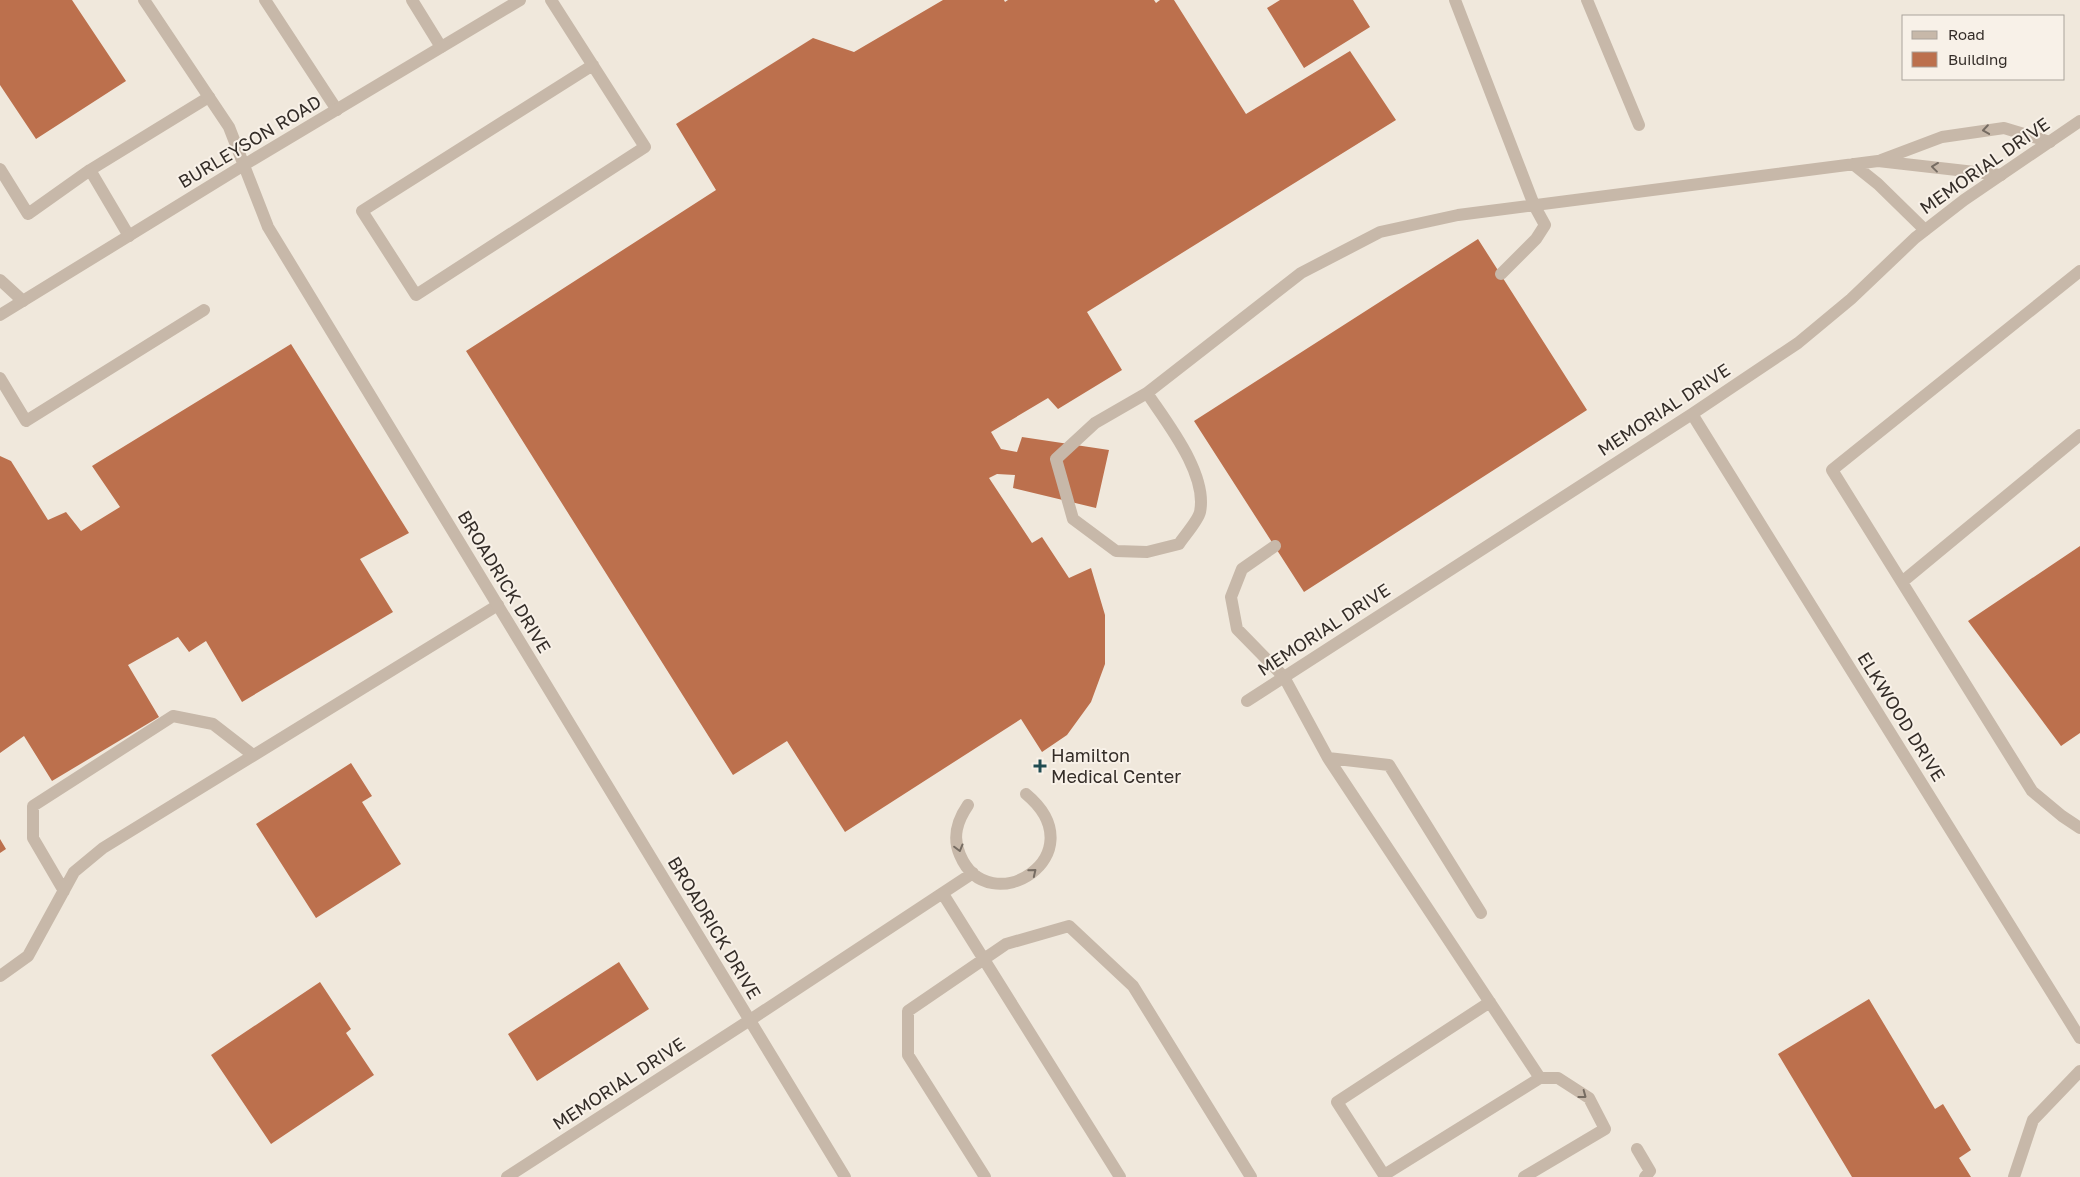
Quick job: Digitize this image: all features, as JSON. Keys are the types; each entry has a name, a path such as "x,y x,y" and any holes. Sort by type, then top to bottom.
{"street":[{"name":"BROADRICK DRIVE","path":"144,0 229,127 268,227 846,1177"},
{"path":"265,0 337,110"},
{"path":"412,0 441,47"},
{"name":"BURLEYSON ROAD","path":"0,315 244,165 520,0"},
{"path":"551,0 593,65 645,147 416,295 362,211 593,65"},
{"path":"1455,0 1534,205 1545,225 1536,239 1500,274"},
{"path":"1587,0 1639,125"},
{"path":"0,170 28,214 90,170 209,97"},
{"name":"MEMORIAL DRIVE","path":"1247,701 1692,414 1798,342 1851,299 1924,230 2080,121"},
{"path":"1878,161 1942,137 2004,128 2050,142"},
{"path":"1146,393 1181,445 1199,480 1200,513 1179,544 1147,552 1116,550 1073,519 1056,460 1095,424 1146,393 1301,273 1380,232 1458,215 1878,161 2001,175"},
{"path":"1853,164 1878,184 1924,230"},
{"path":"90,170 129,236"},
{"path":"2080,270 1832,470 2032,791 2080,828"},
{"path":"0,280 23,301"},
{"path":"0,378 26,421 204,310"},
{"name":"ELKWOOD DRIVE","path":"1692,414 2080,1038"},
{"path":"1902,582 2080,435"},
{"path":"1275,546 1242,569 1231,597 1238,629 1284,677 1328,758 1540,1078"},
{"path":"0,976 28,956 74,872 103,848 498,605"},
{"path":"64,891 33,838 33,806 173,716 213,724 253,755"},
{"path":"1328,758 1389,764 1480,913"},
{"path":"968,805 960,817 956,833 957,848 963,862 973,874 988,882 1003,884 1020,881 1034,873 1044,861 1050,846 1050,830 1045,814 1026,794"},
{"name":"MEMORIAL DRIVE","path":"507,1177 973,874"},
{"path":"943,894 1120,1177"},
{"path":"985,1177 908,1055 908,1012 1006,944 1069,926 1133,986 1251,1177"},
{"path":"1490,1002 1337,1102 1384,1175 1540,1078 1558,1078 1589,1098 1605,1128 1524,1177"},
{"path":"2014,1177 2033,1120 2080,1071"},
{"path":"1637,1149 1650,1171 1645,1177"}],"building":[{"path":"0,0 72,0 126,81 36,139 0,85"},
{"path":"943,0 1004,0 1005,2 1008,0 1154,0 1156,3 1160,0 1174,0 1246,114 1350,51 1396,120 1087,312 1122,370 1058,409 1048,398 991,432 1001,449 1017,452 1022,437 1109,450 1096,508 1013,488 1015,475 997,474 989,478 1032,543 1042,537 1069,578 1091,568 1105,615 1105,664 1091,702 1067,735 1042,752 1021,719 845,832 787,741 733,775 466,351 716,190 676,124 813,38 854,52"},
{"path":"1280,0 1353,0 1370,27 1304,68 1267,8"},
{"path":"1478,239 1587,410 1304,592 1194,421"},
{"path":"291,344 409,533 360,559 393,612 242,702 206,641 189,652 178,637 128,665 159,717 52,781 24,736 0,753 0,456 11,461 48,520 66,512 81,531 120,507 92,466"},
{"path":"2080,546 2080,733 2061,746 1968,621"},
{"path":"351,763 372,796 362,802 401,864 316,918 256,824"},
{"path":"0,839 6,849 0,853"},
{"path":"619,962 649,1009 537,1081 508,1034"},
{"path":"320,982 351,1029 346,1033 374,1075 271,1144 211,1055"},
{"path":"1869,999 1935,1109 1943,1104 1971,1150 1959,1158 1971,1177 1852,1177 1778,1054"}],"place":[{"name":"Hamilton Medical Center","path":"1040,766"}]}
